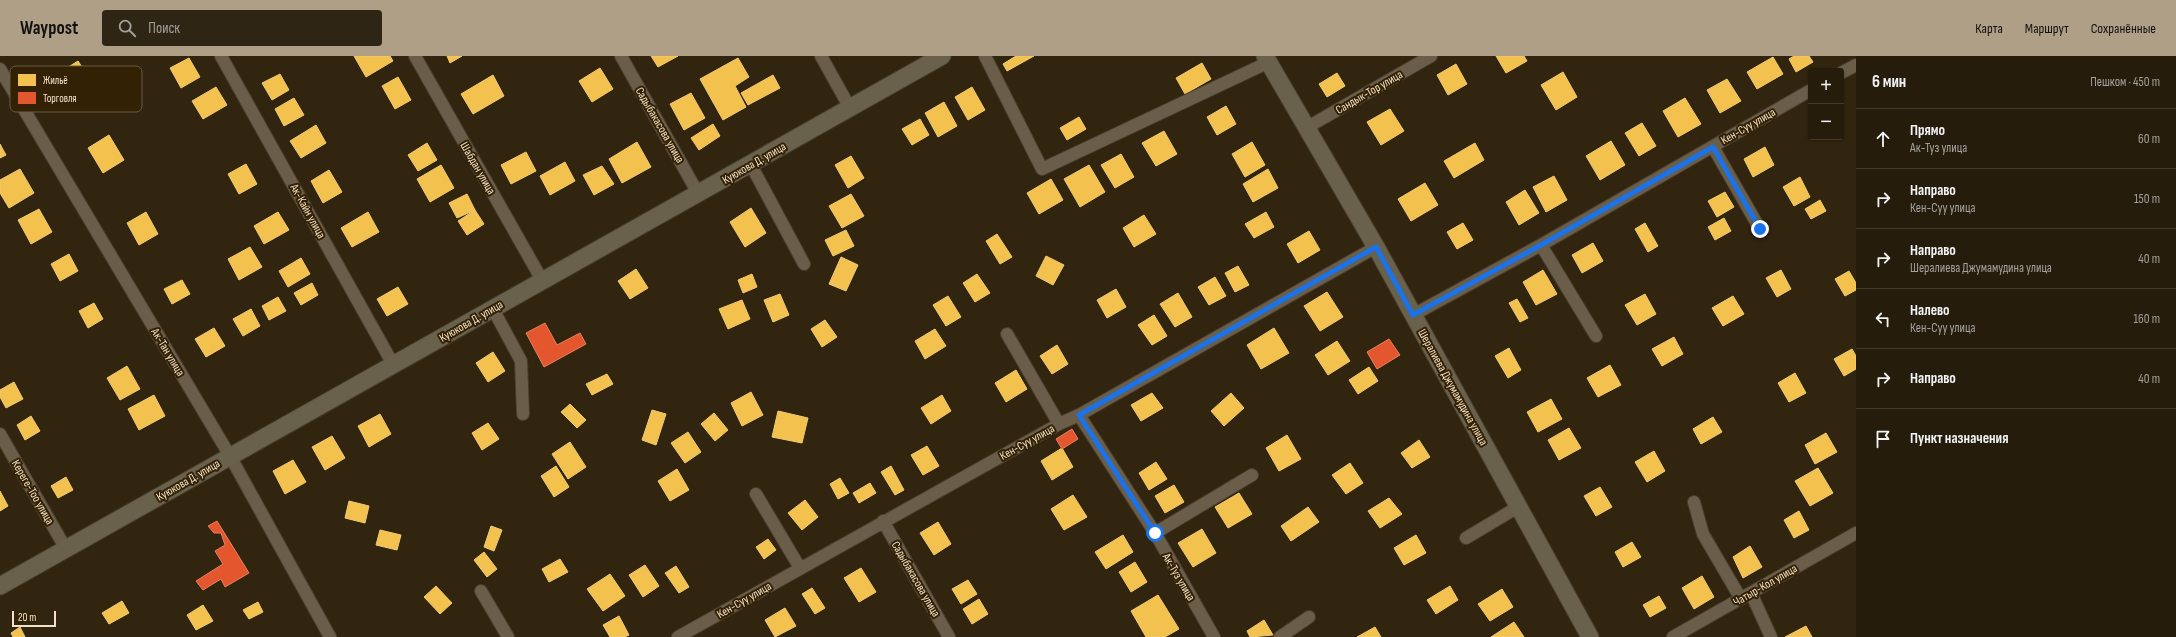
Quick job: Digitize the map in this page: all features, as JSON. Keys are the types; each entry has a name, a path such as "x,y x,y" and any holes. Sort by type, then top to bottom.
{"street":[{"name":"Ак-Кайн улица","path":"221,56 394,366"},
{"name":"Шабдан улица","path":"415,56 542,280"},
{"name":"Садыбакасова улица","path":"621,56 699,195"},
{"path":"822,56 850,108"},
{"name":"Куюкова Д. улица","path":"0,586 230,456 394,366 542,280 699,195 942,56"},
{"path":"985,56 1042,169 1267,59"},
{"name":"Сандык-Тор улица","path":"1306,128 1431,56"},
{"name":"Шералиева Джумамудина улица","path":"1267,59 1376,247 1590,637"},
{"path":"1844,71 1856,64"},
{"name":"Ак-Тан улица","path":"0,69 10,86"},
{"name":"Кен-Суу улица","path":"1413,315 1541,245 1808,92"},
{"name":"Ак-Тан улица","path":"26,112 230,456 330,637"},
{"path":"1713,147 1760,229"},
{"path":"751,165 804,264"},
{"path":"1541,245 1596,336"},
{"name":"Кен-Суу улица","path":"678,637 1059,424 1079,415 1376,247"},
{"path":"493,308 521,361 523,414"},
{"path":"1007,334 1059,424"},
{"name":"Ак-Туз улица","path":"1079,415 1155,533 1214,637"},
{"name":"Кереге-Тоо улица","path":"0,434 66,549"},
{"path":"1155,533 1252,475"},
{"path":"756,494 800,568"},
{"path":"1694,502 1703,534 1746,596 1771,637"},
{"path":"1466,538 1518,507"},
{"name":"Садыбакасова улица","path":"883,522 949,637"},
{"name":"Чатыр-Кол улица","path":"1674,637 1856,533"},
{"path":"481,591 508,637"},
{"path":"1280,637 1309,617"}],"building: Жильё":[{"path":"354,56 390,56 393,61 366,77"},
{"path":"447,56 462,56 450,63"},
{"path":"651,56 678,56 658,67"},
{"path":"1016,56 1034,56 1007,71 1003,64"},
{"path":"1496,56 1524,56 1527,61 1506,73"},
{"path":"1794,56 1809,56 1813,62 1796,72 1789,59"},
{"path":"1773,57 1783,74 1757,89 1747,72"},
{"path":"189,58 200,77 181,88 170,68"},
{"path":"738,58 749,77 735,86 746,107 723,120 700,79"},
{"path":"78,61 81,66 70,66"},
{"path":"1202,63 1211,79 1185,94 1176,78"},
{"path":"1456,64 1467,84 1448,95 1437,75"},
{"path":"600,68 613,89 592,102 579,81"},
{"path":"1563,72 1577,97 1556,110 1541,85"},
{"path":"1337,73 1345,86 1327,97 1319,84"},
{"path":"280,74 289,90 272,100 262,83"},
{"path":"493,75 504,96 473,114 461,94"},
{"path":"773,75 780,88 748,105 741,93"},
{"path":"398,77 411,100 395,109 382,86"},
{"path":"1727,79 1741,101 1720,113 1707,90"},
{"path":"216,87 227,105 203,119 192,101"},
{"path":"972,87 985,110 968,120 955,97"},
{"path":"691,93 705,118 684,130 670,104"},
{"path":"294,98 304,115 284,126 275,109"},
{"path":"1685,98 1701,124 1678,137 1663,111"},
{"path":"944,102 957,126 938,137 925,113"},
{"path":"1226,106 1236,124 1217,135 1207,117"},
{"path":"1390,109 1404,131 1381,145 1367,122"},
{"path":"1079,117 1086,129 1067,140 1060,128"},
{"path":"920,119 929,135 912,145 902,129"},
{"path":"1642,123 1656,146 1639,156 1625,133"},
{"path":"713,124 720,136 699,150 691,138"},
{"path":"316,125 326,143 301,158 290,141"},
{"path":"1164,131 1177,154 1156,166 1142,143"},
{"path":"109,135 124,160 103,173 88,148"},
{"path":"1611,141 1625,165 1600,180 1586,156"},
{"path":"637,142 651,167 622,183 609,159"},
{"path":"1252,142 1265,165 1245,177 1232,154"},
{"path":"427,143 437,160 418,171 408,155"},
{"path":"1475,143 1484,160 1454,178 1444,161"},
{"path":"0,144 6,155 0,158"},
{"path":"1765,147 1774,165 1753,177 1744,159"},
{"path":"526,152 536,171 511,184 501,165"},
{"path":"1121,154 1134,177 1115,188 1101,165"},
{"path":"851,156 864,178 848,188 835,165"},
{"path":"565,162 575,181 550,195 540,176"},
{"path":"246,164 257,184 239,194 228,174"},
{"path":"441,165 454,188 430,202 417,179"},
{"path":"1089,165 1105,192 1080,207 1064,179"},
{"path":"602,166 614,184 594,195 583,175"},
{"path":"20,169 34,193 9,208 0,193 0,180"},
{"path":"1268,169 1278,188 1253,202 1243,184"},
{"path":"329,170 342,192 323,203 311,181"},
{"path":"1554,176 1567,200 1546,212 1533,187"},
{"path":"1800,177 1810,197 1794,206 1783,187"},
{"path":"1051,179 1063,200 1039,214 1027,193"},
{"path":"1425,183 1438,205 1411,221 1398,199"},
{"path":"1525,190 1539,213 1519,225 1506,202"},
{"path":"1725,192 1734,207 1717,217 1708,201"},
{"path":"467,194 475,210 457,218 449,203"},
{"path":"851,194 864,216 842,228 829,206"},
{"path":"1820,200 1826,211 1811,219 1805,209"},
{"path":"751,208 766,233 745,247 730,222"},
{"path":"39,209 52,232 31,244 18,220"},
{"path":"475,210 484,224 467,235 458,221"},
{"path":"146,212 158,234 139,245 127,223"},
{"path":"278,212 289,230 264,244 254,226"},
{"path":"368,212 379,232 352,247 341,228"},
{"path":"1266,212 1274,227 1254,238 1245,224"},
{"path":"1144,215 1156,234 1134,247 1123,228"},
{"path":"1724,218 1731,231 1715,240 1708,227"},
{"path":"1463,223 1473,240 1457,249 1447,232"},
{"path":"1645,223 1658,246 1648,252 1635,229"},
{"path":"846,230 854,246 833,256 825,240"},
{"path":"1309,231 1320,250 1298,263 1287,244"},
{"path":"997,234 1012,257 1000,264 986,241"},
{"path":"1593,243 1603,261 1582,273 1572,255"},
{"path":"250,247 262,267 239,280 228,259"},
{"path":"69,254 78,271 60,281 51,264"},
{"path":"1046,256 1064,265 1053,285 1036,276"},
{"path":"841,257 858,265 846,291 829,284"},
{"path":"301,258 310,274 288,287 279,271"},
{"path":"1238,266 1249,285 1235,292 1225,273"},
{"path":"636,269 648,288 630,299 618,281"},
{"path":"1543,270 1557,294 1536,305 1523,282"},
{"path":"1781,270 1791,289 1777,297 1766,278"},
{"path":"1849,271 1856,283 1856,290 1845,296 1835,279"},
{"path":"752,274 757,287 743,293 738,280"},
{"path":"977,274 990,293 975,302 963,283"},
{"path":"1215,277 1226,296 1209,305 1198,287"},
{"path":"182,280 190,294 172,304 164,289"},
{"path":"312,283 318,295 301,305 294,293"},
{"path":"398,287 408,304 387,316 377,299"},
{"path":"1116,289 1126,307 1107,318 1097,300"},
{"path":"1327,292 1343,317 1320,331 1304,306"},
{"path":"1178,293 1192,317 1175,327 1160,304"},
{"path":"780,294 789,315 773,322 764,300"},
{"path":"1645,294 1656,314 1637,325 1625,305"},
{"path":"948,296 961,317 946,326 933,305"},
{"path":"1733,296 1744,314 1723,326 1712,308"},
{"path":"278,297 286,311 269,320 262,306"},
{"path":"1517,299 1528,318 1520,322 1509,303"},
{"path":"742,300 750,319 728,329 719,309"},
{"path":"94,303 103,319 88,328 79,311"},
{"path":"251,309 260,326 243,336 233,319"},
{"path":"1154,315 1167,336 1152,345 1138,325"},
{"path":"825,320 837,337 822,347 811,329"},
{"path":"214,328 225,346 206,357 195,339"},
{"path":"1274,328 1289,353 1261,369 1247,345"},
{"path":"935,329 946,346 925,359 915,341"},
{"path":"1674,337 1683,354 1662,366 1652,349"},
{"path":"1337,341 1350,361 1328,375 1315,355"},
{"path":"1057,345 1068,364 1052,374 1040,356"},
{"path":"1509,348 1521,370 1508,378 1495,356"},
{"path":"1852,349 1856,356 1856,369 1844,376 1834,359"},
{"path":"493,352 505,371 488,382 476,363"},
{"path":"1610,365 1621,385 1598,397 1587,378"},
{"path":"127,366 140,389 120,400 107,378"},
{"path":"1369,367 1378,381 1358,394 1349,380"},
{"path":"1016,370 1027,389 1006,402 995,383"},
{"path":"1795,373 1806,393 1789,402 1778,383"},
{"path":"607,374 613,384 592,395 586,384"},
{"path":"14,382 23,399 6,408 0,397 0,390"},
{"path":"751,392 763,415 742,426 731,403"},
{"path":"1152,393 1163,408 1141,421 1131,405"},
{"path":"1231,393 1244,408 1224,426 1211,411"},
{"path":"154,395 165,416 139,430 128,409"},
{"path":"942,395 951,411 931,424 921,408"},
{"path":"1551,399 1562,419 1538,432 1527,412"},
{"path":"570,404 586,420 577,428 561,412"},
{"path":"652,410 666,414 656,445 642,440"},
{"path":"778,411 808,418 802,443 772,437"},
{"path":"714,413 728,430 715,441 701,424"},
{"path":"380,414 391,434 369,447 358,426"},
{"path":"31,416 40,431 25,440 17,425"},
{"path":"1713,417 1722,432 1701,444 1693,429"},
{"path":"488,423 499,439 482,450 472,433"},
{"path":"1569,428 1581,448 1559,460 1548,440"},
{"path":"688,432 701,452 685,463 671,443"},
{"path":"1826,433 1837,452 1815,464 1805,445"},
{"path":"1287,435 1301,459 1279,471 1266,448"},
{"path":"332,436 345,458 325,470 312,447"},
{"path":"1419,440 1430,457 1412,468 1401,453"},
{"path":"570,442 586,467 568,479 552,454"},
{"path":"927,446 939,466 923,475 911,455"},
{"path":"1062,448 1073,467 1052,480 1041,461"},
{"path":"1654,451 1665,471 1647,482 1635,462"},
{"path":"293,460 306,482 285,494 273,471"},
{"path":"1156,462 1167,479 1149,490 1139,473"},
{"path":"1350,463 1363,483 1346,494 1332,475"},
{"path":"556,466 569,487 554,497 541,476"},
{"path":"891,466 904,490 895,495 881,472"},
{"path":"1818,468 1833,493 1810,506 1795,481"},
{"path":"677,469 689,490 670,501 658,481"},
{"path":"66,477 73,490 58,498 51,486"},
{"path":"840,478 849,493 838,499 830,484"},
{"path":"870,483 876,493 859,503 853,493"},
{"path":"1174,485 1184,502 1165,513 1155,496"},
{"path":"1600,487 1612,507 1596,516 1584,496"},
{"path":"0,491 8,506 0,511"},
{"path":"1239,493 1252,514 1228,528 1215,507"},
{"path":"1073,495 1087,517 1064,530 1051,509"},
{"path":"1389,498 1402,514 1380,528 1368,511"},
{"path":"805,500 818,517 802,530 788,513"},
{"path":"349,501 369,506 365,523 345,518"},
{"path":"1308,507 1319,522 1291,541 1281,526"},
{"path":"1799,511 1809,530 1794,538 1784,520"},
{"path":"938,522 951,544 934,555 920,533"},
{"path":"491,526 502,530 494,551 484,547"},
{"path":"1202,529 1216,553 1193,567 1178,543"},
{"path":"380,530 401,535 397,550 376,545"},
{"path":"1123,535 1133,552 1106,569 1095,552"},
{"path":"1416,535 1426,553 1404,565 1394,548"},
{"path":"768,539 776,550 764,559 756,547"},
{"path":"1632,542 1641,557 1623,567 1615,552"},
{"path":"1750,546 1762,567 1743,578 1733,557"},
{"path":"484,552 497,569 487,577 474,560"},
{"path":"560,559 568,572 549,582 542,569"},
{"path":"1135,562 1147,582 1131,592 1119,572"},
{"path":"645,565 659,586 643,597 629,575"},
{"path":"676,566 689,587 679,593 665,573"},
{"path":"861,568 876,592 859,602 844,578"},
{"path":"610,574 625,596 603,611 587,589"},
{"path":"1702,576 1714,597 1694,609 1682,588"},
{"path":"968,580 977,594 961,604 952,589"},
{"path":"436,586 452,603 440,614 424,597"},
{"path":"1450,586 1458,600 1436,614 1427,600"},
{"path":"812,588 825,608 815,614 802,594"},
{"path":"1502,589 1513,607 1490,621 1478,604"},
{"path":"1158,595 1179,629 1165,637 1146,637 1131,611"},
{"path":"1659,596 1666,608 1650,617 1643,605"},
{"path":"979,599 988,614 972,624 963,609"},
{"path":"122,601 129,613 109,624 102,613"},
{"path":"258,602 263,612 249,619 243,610"},
{"path":"203,605 213,621 196,630 187,615"},
{"path":"785,608 796,626 775,637 765,620"},
{"path":"619,616 629,635 625,637 610,637 603,625"},
{"path":"1264,620 1273,635 1250,637 1247,631"},
{"path":"1514,622 1524,637 1491,637"},
{"path":"1806,626 1812,637 1785,637"},
{"path":"20,627 25,637 13,637 11,633"},
{"path":"1375,627 1381,637 1357,637"}],"building: Торговля":[{"path":"545,323 557,345 580,333 586,344 544,367 526,333"},
{"path":"1389,339 1400,355 1377,369 1367,352"},
{"path":"1072,429 1078,439 1062,449 1056,439"},
{"path":"217,521 249,573 225,587 221,579 203,590 196,581 223,564 215,551 225,545 221,533 214,533 208,526"}],"route":[{"path":"1155,533 1079,415 1376,247 1413,315 1541,245 1713,147 1760,229"}]}
